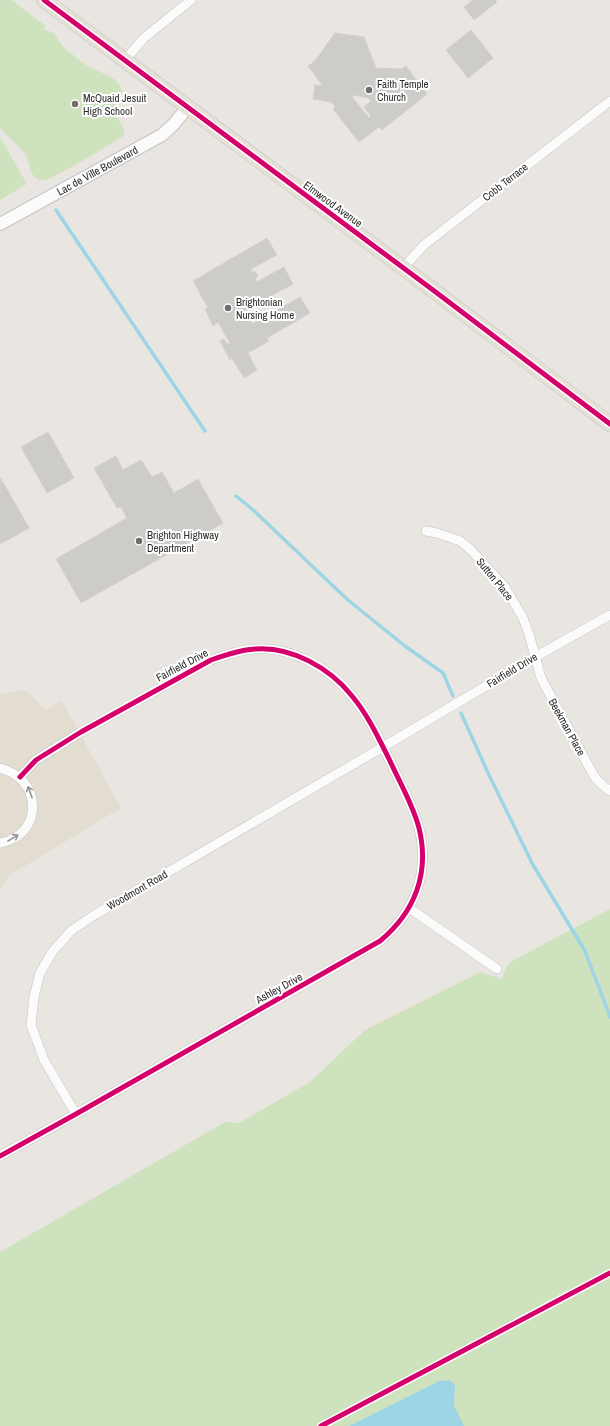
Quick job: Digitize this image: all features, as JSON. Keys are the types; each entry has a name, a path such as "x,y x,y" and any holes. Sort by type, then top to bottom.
{"main road":[{"name":"Elmwood Avenue","path":"44,0 187,108 404,268 610,424"}],"street":[{"path":"124,61 144,38 191,0"},
{"name":"Cobb Terrace","path":"404,268 424,245 610,101"},
{"name":"Lac de Ville Boulevard","path":"0,224 162,135 173,125 187,108"},
{"name":"Sutton Place","path":"426,531 438,533 460,541 470,549 504,586 523,618 529,634 534,657"},
{"name":"Fairfield Drive","path":"20,777 36,760 81,732 211,660 242,651 257,649 286,652 302,658 331,675 352,696 363,710 383,748 534,657 610,616"},
{"name":"Beekman Place","path":"534,657 541,678 594,776 598,782 610,791"},
{"name":"Ashley Drive","path":"0,1156 367,950 392,931 401,921 409,908 419,885 423,857 422,844 414,814 383,748"},
{"name":"Woodmont Road","path":"76,1114 44,1060 31,1025 34,997 40,973 53,951 72,930 96,914 383,748"},
{"path":"0,768 9,770 20,777 28,786 32,797 33,808 25,829 16,837 0,843"},
{"path":"409,908 497,968"}],"shaded area":[{"path":"25,690 46,710 62,701 121,808 10,875 0,889 0,694"}],"green space":[{"name":"McQuaid Jesuit High School","path":"0,0 11,0 46,26 43,30 53,33 67,51 87,65 114,79 120,85 121,92 115,110 117,117 123,126 125,132 124,135 88,158 47,179 40,180 32,174 25,154 0,128"},
{"path":"0,137 27,184 0,200"},
{"path":"610,909 610,1426 0,1426 0,1252 225,1122 239,1123 310,1082 365,1030 480,972 502,979 506,967 512,961"}],"water":[{"path":"450,1380 455,1386 454,1405 464,1426 349,1426 439,1381"}],"building":[{"path":"473,0 495,0 497,2 474,20 464,7"},
{"path":"471,30 493,58 468,78 446,50"},
{"name":"Faith Temple Church","path":"335,33 364,37 376,68 402,69 406,66 427,94 382,130 379,127 359,142 333,109 335,106 331,102 313,99 315,85 323,86 308,66 315,61","holes":["354,95 368,98 371,101 364,107 371,116 369,118 352,97"]},
{"name":"Brightonian Nursing Home","path":"267,238 277,255 251,269 252,272 255,271 258,276 255,279 257,282 284,267 293,284 245,310 247,313 250,312 253,319 251,321 252,324 300,297 310,313 267,338 269,341 248,353 257,370 244,378 232,358 230,360 220,341 224,339 227,344 230,343 218,322 213,326 205,309 208,308 193,281"},
{"path":"48,432 74,478 47,493 21,447"},
{"name":"Brighton Highway Department","path":"116,456 123,470 141,460 152,477 162,472 174,493 198,479 223,523 81,603 56,559 127,518 121,507 117,508 94,468"},
{"path":"0,477 29,528 0,544"}],"waterway":[{"path":"56,210 205,431"},
{"path":"236,496 252,509 349,601 405,646 443,673 453,696"},
{"path":"461,713 489,775 533,865 585,951 610,1017"}],"cycle path":[{"path":"44,0 610,424"},
{"path":"0,1156 380,941 392,930 411,904 421,876 422,861 422,845 419,828 413,811 382,744 363,711 352,696 333,676 309,661 282,651 255,649 233,653 211,660 81,732 36,760 20,777"},
{"path":"321,1426 610,1273"}],"place":[{"name":"Faith Temple Church","path":"369,90"},
{"name":"McQuaid Jesuit High School","path":"75,104"},
{"name":"Brightonian Nursing Home","path":"228,308"},
{"name":"Brighton Highway Department","path":"139,541"}]}
